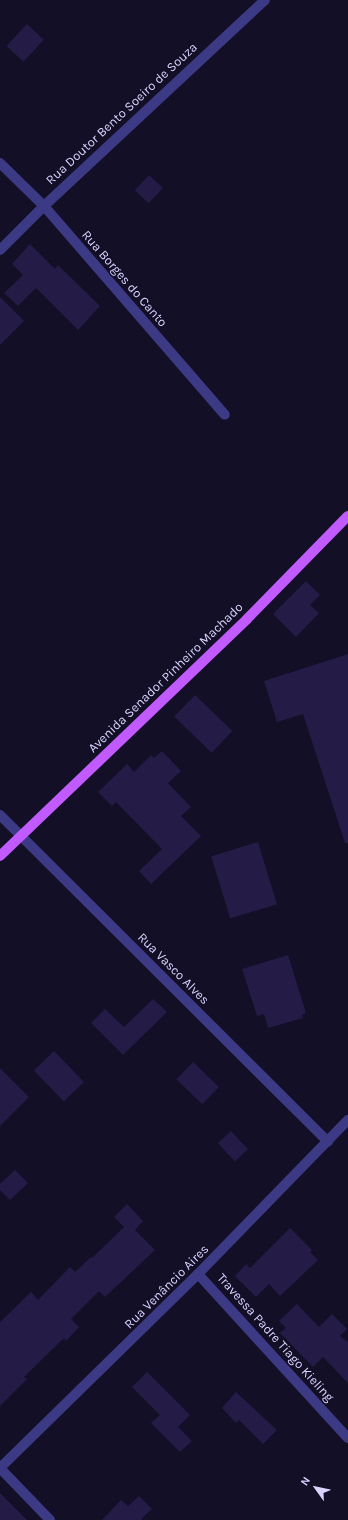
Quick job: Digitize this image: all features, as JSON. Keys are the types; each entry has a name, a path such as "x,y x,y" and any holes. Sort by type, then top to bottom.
{"main road":[{"name":"Avenida Senador Pinheiro Machado","path":"0,856 346,522"}],"street":[{"name":"Rua Doutor Bento Soeiro de Souza","path":"0,250 44,206 265,0"},
{"name":"Rua Borges do Canto","path":"0,163 44,206 225,415"},
{"name":"Rua Vasco Alves","path":"0,815 328,1142"},
{"name":"Rua Venâncio Aires","path":"0,1468 198,1274 348,1120"},
{"name":"Travessa Padre Tiago Kieling","path":"198,1274 348,1438"},
{"path":"0,1468 50,1520"}],"building":[{"path":"27,24 44,40 23,62 7,46"},
{"path":"149,175 163,188 149,203 135,190"},
{"path":"30,244 55,269 58,265 100,306 78,330 36,288 18,306 4,293 23,275 12,264"},
{"path":"0,297 24,321 0,345"},
{"path":"306,581 320,595 310,605 319,613 296,637 273,614"},
{"path":"348,654 348,843 345,843 303,714 277,722 264,681"},
{"path":"195,695 232,731 212,753 174,717"},
{"path":"162,751 181,771 168,783 191,807 181,816 201,836 151,884 139,871 162,849 116,802 112,806 98,792 127,764 134,772 151,755 154,758"},
{"path":"258,842 277,904 230,918 211,856"},
{"path":"288,955 306,1013 302,1015 303,1018 268,1028 264,1014 257,1016 242,969"},
{"path":"153,999 167,1012 123,1055 91,1023 105,1009 124,1027"},
{"path":"54,1051 84,1082 64,1101 34,1070"},
{"path":"193,1062 219,1087 202,1104 176,1079"},
{"path":"0,1068 29,1097 0,1126"},
{"path":"231,1131 248,1149 235,1162 218,1143"},
{"path":"15,1170 28,1183 10,1200 0,1190 0,1184"},
{"path":"127,1204 143,1221 135,1230 155,1250 105,1297 99,1291 71,1319 79,1327 66,1341 64,1338 24,1377 27,1379 0,1406 0,1322 31,1292 38,1300 70,1267 75,1272 91,1257 92,1258 124,1227 114,1217"},
{"path":"290,1228 312,1250 310,1252 318,1260 280,1296 269,1284 256,1297 235,1276 246,1264 250,1268"},
{"path":"297,1304 319,1327 332,1314 347,1329 340,1336 348,1342 348,1383 323,1357 313,1367 280,1333 286,1328 279,1321"},
{"path":"147,1372 190,1415 178,1427 192,1441 180,1452 151,1423 160,1415 132,1387"},
{"path":"236,1392 277,1430 263,1444 239,1420 236,1423 222,1408"},
{"path":"0,1493 27,1520 0,1520"},
{"path":"139,1496 152,1509 141,1519 143,1520 102,1520 121,1500 128,1506"}]}
